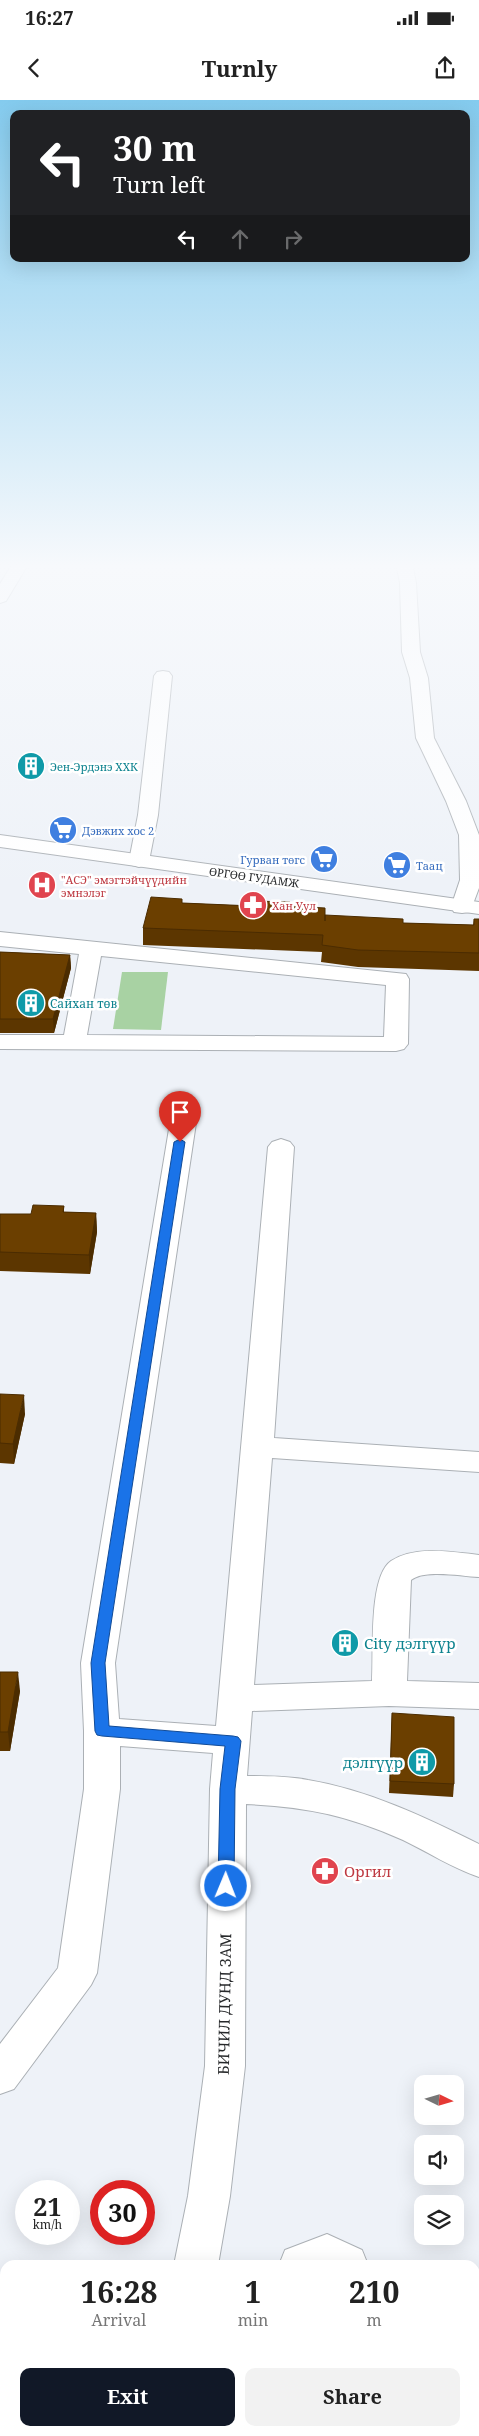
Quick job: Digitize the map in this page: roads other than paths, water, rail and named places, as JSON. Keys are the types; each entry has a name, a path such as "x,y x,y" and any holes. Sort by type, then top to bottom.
{"street":[{"path":"417,672 425,738 456,802 469,835 470,908"},
{"path":"139,861 148,815 163,676"},
{"name":"ӨРГӨӨ ГУДАМЖ","path":"0,841 470,908"},
{"path":"0,939 398,979 396,1044 0,1042"},
{"path":"74,1043 91,948"},
{"path":"0,2076 76,1973 102,1789 102,1731 98,1663 182,1123"},
{"name":"БИЧИЛ ДУНД ЗАМ","path":"197,2260 209,2196 225,2066 228,1789 258,1447 281,1147"},
{"path":"258,1447 479,1462"},
{"path":"389,1693 393,1587 397,1575 407,1568 421,1563 479,1566"},
{"path":"237,1699 389,1693 479,1696"},
{"path":"102,1731 233,1741"},
{"path":"228,1789 309,1794 362,1809 432,1837 479,1862"},
{"path":"315,2260 327,2256 335,2260"}],"place":[{"name":"Эен-Эрдэнэ ХХК","path":"31,766"},
{"name":"Дэвжих хос 2","path":"63,830"},
{"name":"Гурван төгс","path":"324,859"},
{"name":"Таац","path":"397,865"},
{"name":"\"АСЭ\" эмэгтэйчүүдийн эмнэлэг","path":"42,885"},
{"name":"Хан Уул","path":"253,905"},
{"name":"Сайхан төв","path":"31,1003"},
{"name":"City дэлгүүр","path":"345,1643"},
{"name":"дэлгүүр","path":"422,1762"},
{"name":"Оргил","path":"325,1871"}]}
